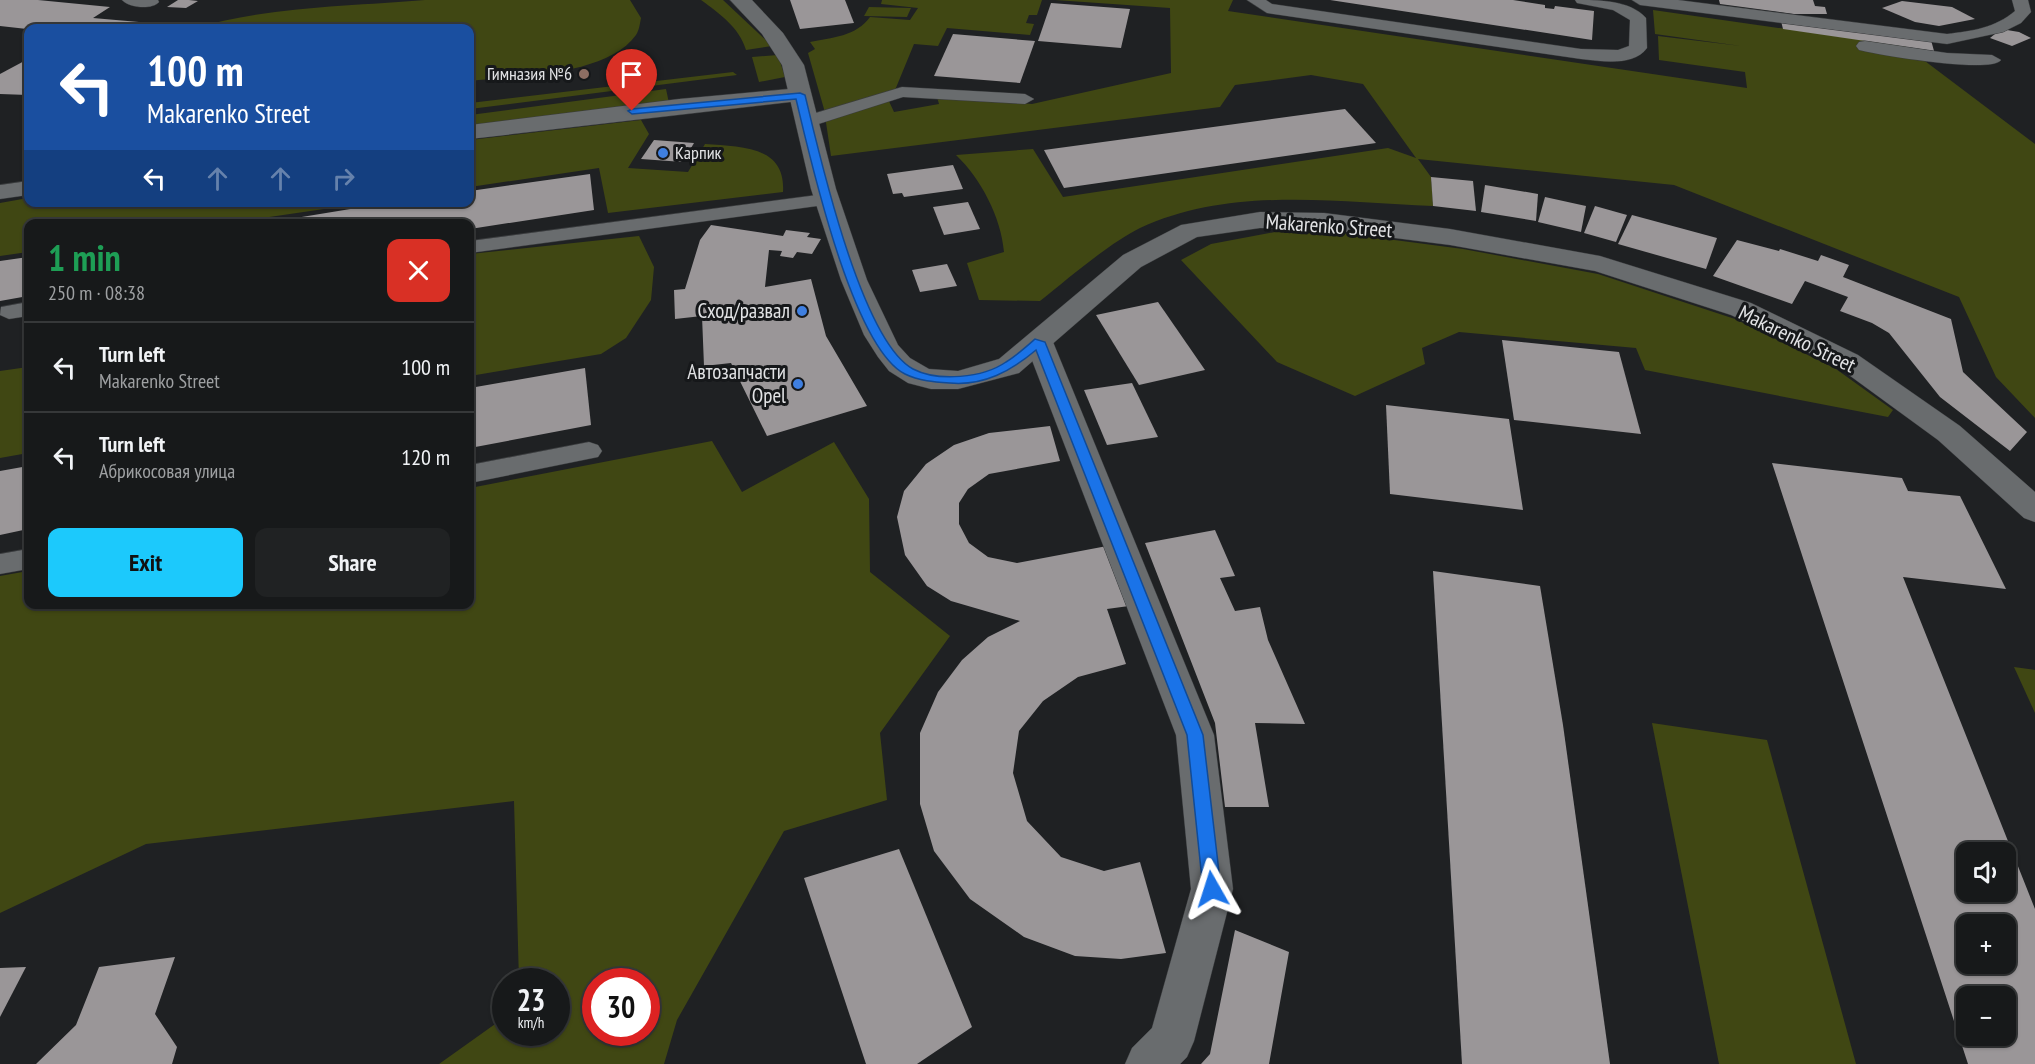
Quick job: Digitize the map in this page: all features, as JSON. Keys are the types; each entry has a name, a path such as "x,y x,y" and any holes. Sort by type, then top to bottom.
{"street":[{"name":"Makarenko Street","path":"740,0 775,34 793,65 825,200 851,278 883,345 908,371 930,378 958,380 984,376 1009,366 1132,261 1190,230 1260,220 1314,221 1450,237 1600,264 1741,309 1848,361 1949,433 2035,510"},
{"path":"474,132 679,106 800,95"},
{"path":"0,192 24,189"},
{"path":"1039,342 1195,735 1212,889 1171,1041 1148,1064"}],"lane":[{"path":"130,0 151,2"},
{"path":"1255,0 1266,9 1581,54 1632,53 1638,48 1638,18 1618,6 1594,1"},
{"path":"1640,0 1947,39 1985,33 2010,25 2023,12 2020,0"},
{"path":"1774,33 1947,58 1992,60"},
{"path":"806,123 902,92 1025,99"},
{"path":"474,246 825,200"},
{"path":"474,473 589,451"},
{"path":"0,564 24,560"}],"green space":[{"path":"425,0 630,0 641,18 636,35 622,49 604,59 559,72 474,81 474,24 211,24 279,11"},
{"path":"701,0 723,0 772,46 746,50 734,28"},
{"path":"882,0 1042,0 1037,15 1029,15 1026,23 1034,24 1030,35 947,28 938,46 914,44 893,95 887,97 894,112 939,104 937,97 1032,104 1171,73 1170,8 1055,0 1233,0 1228,11 1747,88 1745,72 1659,60 1658,36 1741,46 1655,34 1653,10 1905,46 2035,144 2035,418 1996,377 1959,297 1674,185 1418,159 1431,177 1433,206 1284,200 1211,206 1175,215 1140,228 1115,243 1040,301 979,300 967,263 1004,252 1002,239 988,199 974,175 956,155 1033,149 1063,197 1388,148 1416,158 1363,84 1311,75 1235,85 1220,107 831,156 824,109 808,53 815,49 810,42 851,32 870,17 910,20 918,8 881,4"},
{"path":"869,7 911,8 907,17 864,16"},
{"path":"778,55 785,77 759,82 752,57"},
{"path":"733,72 737,75 474,108 474,103"},
{"path":"666,89 669,103 474,128 474,114"},
{"path":"641,120 649,134 628,168 688,172 705,144 746,148 769,157 777,165 782,177 783,192 608,213 599,168 474,186 474,140"},
{"path":"24,199 24,207 338,207 255,219 24,219 24,253 0,256 0,203"},
{"path":"1280,231 1326,231 1463,249 1598,274 1735,319 1836,369 1893,410 1888,417 1645,370 1636,348 1459,332 1422,348 1425,364 1355,396 1277,362 1181,260 1211,244"},
{"path":"639,236 654,267 651,300 626,338 601,354 474,375 474,254"},
{"path":"24,368 24,454 0,458 0,371"},
{"path":"712,441 742,492 834,442 869,499 870,572 950,636 880,733 887,800 784,831 677,1020 664,1064 439,1064 492,1026 492,1046 570,1046 570,968 519,968 514,801 146,844 0,913 0,576 24,572 24,609 474,609 474,487"},
{"path":"2014,667 2035,670 2035,713"},
{"path":"1652,723 1767,740 1856,1064 1719,1064"}],"building":[{"path":"0,0 38,0 110,7 93,18 139,22 136,24 24,24 24,29 0,26"},
{"path":"178,0 198,1 186,8 167,7"},
{"path":"790,0 845,0 854,23 800,29"},
{"path":"1330,0 1513,0 1545,5 1545,8 1554,9 1555,6 1594,11 1592,40"},
{"path":"1719,0 1813,0 1815,6 1825,7 1827,14 1794,14 1720,4"},
{"path":"1902,1 1952,7 1975,19 1939,26 1915,22 1882,8"},
{"path":"1051,3 1130,9 1121,48 1038,41"},
{"path":"1781,21 1931,40 1934,51 1783,29"},
{"path":"2001,29 2019,32 2031,38 2012,46 1990,38"},
{"path":"953,34 1035,41 1020,83 934,76"},
{"path":"24,61 24,95 0,94 0,74"},
{"path":"1345,109 1376,143 1064,188 1044,150"},
{"path":"654,140 694,143 683,162 641,159"},
{"path":"953,165 963,189 904,197 902,193 893,194 887,174"},
{"path":"590,174 594,210 474,228 474,219 289,219 363,207 474,207 474,190"},
{"path":"1431,177 1473,181 1476,211 1433,206"},
{"path":"1485,185 1538,194 1536,221 1481,212"},
{"path":"1545,197 1586,206 1581,232 1538,222"},
{"path":"968,202 980,229 944,235 933,207"},
{"path":"1595,206 1627,215 1616,242 1584,233"},
{"path":"1632,215 1717,238 1706,269 1618,244"},
{"path":"711,225 783,236 786,230 810,233 807,237 821,239 812,254 797,252 793,258 780,256 782,251 769,250 765,287 811,279 826,336 867,406 767,436 731,363 704,366 702,316 675,319 674,290 685,289 700,240"},
{"path":"1737,240 1779,251 1780,249 1818,261 1821,255 1849,265 1843,277 1951,319 1963,372 2027,432 2010,451 1940,397 1889,333 1872,323 1840,311 1848,297 1805,281 1792,304 1713,276"},
{"path":"24,258 24,297 0,301 0,261"},
{"path":"947,264 957,286 920,292 912,270"},
{"path":"1158,302 1205,370 1139,385 1096,315"},
{"path":"1502,340 1619,352 1641,434 1514,420"},
{"path":"585,368 591,425 474,447 474,387"},
{"path":"1132,383 1158,437 1107,445 1084,390"},
{"path":"1386,405 1509,419 1523,510 1390,494"},
{"path":"1050,426 1060,461 989,474 968,489 959,503 959,524 969,543 988,557 1017,563 1107,546 1129,606 1107,609 1126,664 1078,677 1043,701 1019,731 1013,773 1027,821 1061,857 1104,871 1140,862 1166,953 1121,959 1075,956 1024,937 970,899 934,851 920,804 920,733 938,692 962,660 988,637 1020,621 951,601 927,586 905,555 897,517 904,491 926,464 954,445 989,433"},
{"path":"1772,463 1902,478 1908,491 1960,496 2006,589 1903,577 2008,842 1956,842 1956,902 2016,902 2016,861 2035,909 2035,1064 1968,1064 1962,1046 2016,1046 2016,986 1956,986 1956,1027"},
{"path":"24,467 24,530 0,535 0,471"},
{"path":"1215,530 1235,576 1220,578 1235,611 1260,607 1268,640 1305,724 1255,723 1269,807 1225,807 1215,723 1145,543"},
{"path":"1433,571 1540,586 1563,725 1610,1064 1462,1064"},
{"path":"899,849 972,1027 917,1064 866,1064 804,878"},
{"path":"1235,930 1289,952 1269,1064 1201,1064 1210,1054"},
{"path":"175,957 155,1014 177,1047 172,1064 36,1064 76,1025 99,967"},
{"path":"26,967 0,1017 0,968"}],"place":[{"name":"Гимназия №6","path":"584,74"},
{"name":"Карпик","path":"663,153"},
{"name":"Сход/развал","path":"802,311"},
{"name":"Автозапчасти Opel","path":"798,384"}],"route":[{"path":"632,111 800,95 825,200 851,278 883,345 896,360 908,371 930,378 958,380 984,376 1009,366 1039,342 1195,735 1212,889"}]}
